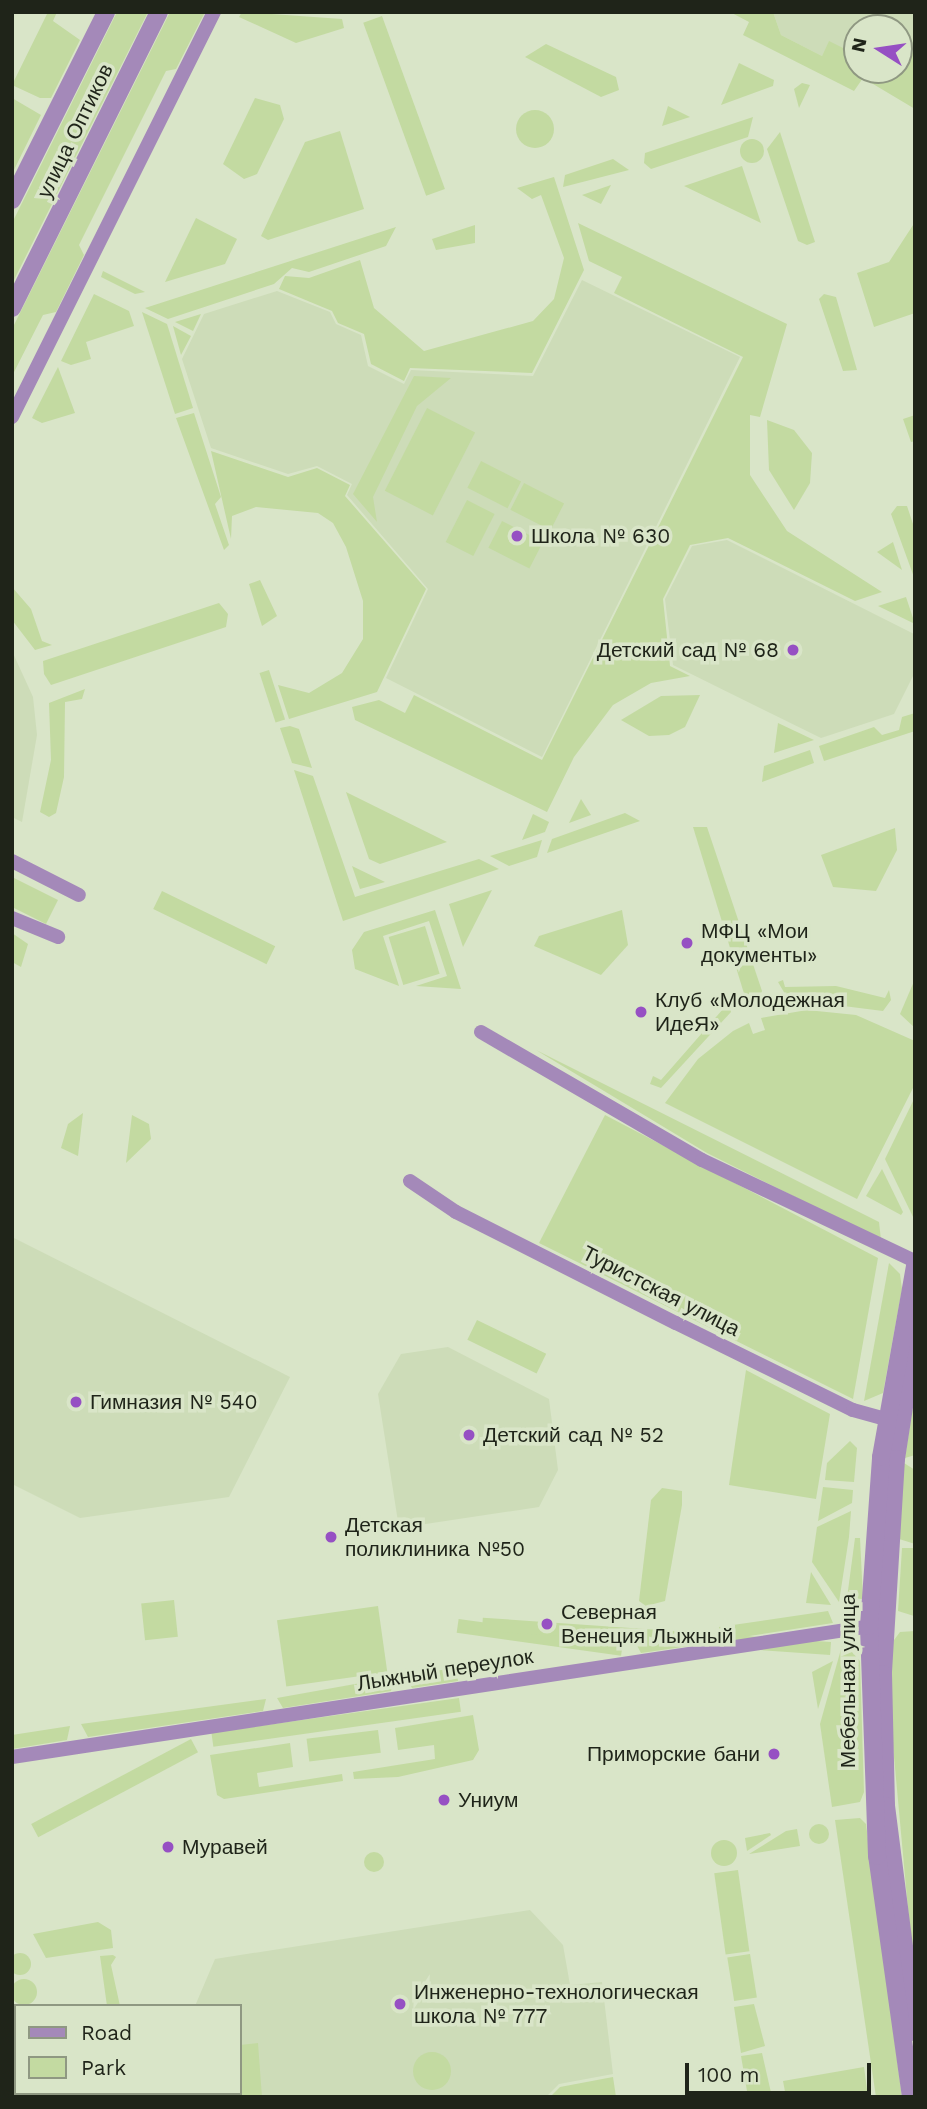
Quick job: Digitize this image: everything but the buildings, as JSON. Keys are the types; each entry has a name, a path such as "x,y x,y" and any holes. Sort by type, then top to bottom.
{"street":[{"name":"улица Оптиков","path":"12,200 106,12"},
{"name":"улица Оптиков","path":"12,308 159,12"},
{"path":"12,417 214,12"},
{"path":"12,861 79,895"},
{"path":"12,918 58,937"},
{"path":"481,1032 702,1160 915,1263"},
{"name":"Туристская улица","path":"410,1181 515,1242 853,1410 893,1421"},
{"name":"Мебельная улица","path":"911,2097 877,1856 876,1625 893,1421 915,1263"},
{"name":"Мебельная улица","path":"893,1421 915,1336"},
{"name":"Мебельная улица","path":"876,1625 886,1806 915,2032"},
{"name":"Лыжный переулок","path":"12,1757 876,1625"}],"shaded area":[{"path":"773,12 915,12 915,53 913,14 843,14 843,59 829,42 822,56 781,35"},
{"name":"Школа № 630","path":"582,280 740,357 542,757 386,678 428,589 347,495 352,484 317,466 288,474 211,448 182,359 204,314 277,291 330,312 336,324 361,335 368,366 404,384 411,370 533,376"},
{"name":"Детский сад № 68","path":"727,540 914,634 915,672 894,714 821,738 673,665 665,599 692,546"},
{"path":"12,651 33,697 37,735 22,822 12,817"},
{"path":"12,1237 290,1377 229,1497 80,1518 12,1484"},
{"name":"Детский сад № 52","path":"448,1347 549,1399 558,1470 539,1507 399,1528 378,1394 401,1354"},
{"name":"Инженерно-технологическая школа № 777","path":"530,1910 563,1945 570,1985 602,1982 613,2074 559,2084 546,2097 176,2097 242,2095 242,2004 196,2004 215,1959"},
{"path":"14,2080 14,2095 45,2097 12,2097"}],"green space":[{"path":"48,12 57,12 53,21 80,40 51,98 40,98 12,85"},
{"path":"117,12 148,12 12,284 12,223"},
{"path":"170,12 204,14 176,69 166,71 79,245 84,255 56,312 43,315 12,376 12,329"},
{"path":"242,12 342,19 344,28 296,43 239,17"},
{"path":"730,12 773,12 781,35 822,56 829,41 843,48 843,84 859,84 854,91 743,35 749,22"},
{"path":"382,16 445,189 426,196 363,23"},
{"path":"546,44 616,77 619,90 601,97 525,57"},
{"path":"913,53 915,53 915,109 873,84 913,84"},
{"path":"739,63 774,80 773,86 721,105"},
{"path":"802,83 810,85 799,108 794,89"},
{"path":"12,98 41,115 12,174"},
{"path":"255,98 280,105 284,119 257,174 244,179 223,164"},
{"path":"668,106 690,117 662,126"},
{"path":"535,110 548,116 554,129 548,142 535,148 522,142 516,129 522,116"},
{"path":"753,117 748,137 651,169 644,163 645,153"},
{"path":"340,131 364,209 268,240 261,236 305,142"},
{"path":"780,132 815,242 807,245 798,241 767,149"},
{"path":"752,139 760,143 764,151 760,159 752,163 744,159 740,151 744,143"},
{"path":"613,159 629,170 563,187 565,175"},
{"path":"742,166 761,223 684,186 696,182"},
{"path":"554,177 584,270 532,373 410,368 404,381 371,364 364,334 338,323 332,311 279,289 285,276 309,278 360,260 374,308 424,351 533,321 554,299 564,258 541,195 532,199 517,188"},
{"path":"611,185 601,204 582,195"},
{"path":"196,218 237,239 225,264 165,282"},
{"path":"915,222 915,313 874,327 857,273 889,262"},
{"path":"578,223 787,324 760,417 750,415 750,475 787,531 882,592 855,601 728,538 690,545 663,599 670,666 690,676 651,683 613,705 574,757 547,812 355,720 352,707 379,700 405,713 414,695 542,760 743,357 614,293 622,277 589,261"},
{"path":"475,225 475,243 436,250 432,239"},
{"path":"396,227 386,246 309,272 292,268 274,284 168,319 145,308"},
{"path":"103,271 145,292 135,294 101,277"},
{"path":"94,294 129,311 134,326 86,342 91,359 71,365 61,361"},
{"path":"824,294 836,297 857,370 843,371 819,299"},
{"path":"142,312 167,324 193,408 175,414"},
{"path":"201,314 193,331 175,322"},
{"path":"173,326 191,336 181,355"},
{"path":"58,367 75,413 42,423 32,418"},
{"path":"414,376 451,378 417,406 373,497 377,522 353,494"},
{"path":"427,408 475,433 433,515 385,491"},
{"path":"194,413 221,497 215,504 229,545 224,550 176,418"},
{"path":"915,415 915,441 911,442 903,419"},
{"path":"767,420 794,430 812,453 810,483 794,510 769,470"},
{"path":"211,451 288,477 317,468 350,485 345,496 426,589 377,692 289,719 278,685 309,693 342,673 363,639 363,601 346,547 333,523 318,513 256,507 232,516 231,539"},
{"path":"481,461 521,481 507,508 467,488"},
{"path":"524,483 564,503 550,530 510,510"},
{"path":"467,500 495,514 473,556 446,542"},
{"path":"897,506 907,506 915,530 915,580 891,514"},
{"path":"502,521 543,542 529,569 488,548"},
{"path":"893,542 902,570 877,552"},
{"path":"260,580 277,616 262,626 249,584"},
{"path":"12,587 31,609 42,641 52,645 35,650 12,620"},
{"path":"906,597 915,624 878,606"},
{"path":"219,603 228,614 226,627 51,685 44,674 43,661"},
{"path":"269,670 285,719 276,723 259,673"},
{"path":"85,689 82,699 65,702 64,777 56,813 49,817 40,812 51,760 49,703"},
{"path":"700,695 685,727 669,735 649,736 621,720 661,696"},
{"path":"915,713 915,731 824,761 819,746 874,727 882,735 899,730 902,717"},
{"path":"778,723 814,740 774,753"},
{"path":"290,726 299,729 312,768 292,763 280,728"},
{"path":"810,750 814,763 762,782 764,766"},
{"path":"294,770 313,776 355,897 479,859 499,869 343,921"},
{"path":"346,792 447,842 380,864 369,859"},
{"path":"581,799 591,815 569,823"},
{"path":"625,813 640,821 547,853 552,839"},
{"path":"533,814 549,822 545,832 522,840"},
{"path":"693,827 707,827 762,991 759,1001 746,1000"},
{"path":"895,828 897,850 876,891 833,887 821,855"},
{"path":"542,840 537,857 509,866 490,856"},
{"path":"352,866 385,882 360,889"},
{"path":"12,877 58,900 46,924 12,907"},
{"path":"492,890 463,947 449,904"},
{"path":"162,891 275,946 266,964 153,909"},
{"path":"435,910 461,989 416,986 447,976 429,921 383,936 399,986 355,969 352,950 364,932"},
{"path":"622,910 628,945 601,975 534,946 539,936"},
{"path":"425,926 440,974 403,985 389,937"},
{"path":"12,933 28,944 21,967 12,962"},
{"path":"915,979 915,1028 900,1014"},
{"path":"783,980 785,987 836,986 885,998 889,990 891,1000 883,1011 788,999 778,982"},
{"path":"728,997 731,1012 661,1088 650,1084 653,1076 661,1080 723,1009 719,1000"},
{"path":"807,1010 856,1015 915,1041 915,1084 857,1199 665,1103 698,1059 733,1031 749,1023 753,1034 765,1030 761,1018"},
{"path":"536,1050 879,1222 881,1240 707,1153"},
{"path":"915,1097 915,1221 885,1159"},
{"path":"83,1113 78,1156 61,1148 68,1124"},
{"path":"132,1115 149,1124 151,1139 126,1163"},
{"path":"605,1115 878,1258 853,1399 539,1243"},
{"path":"882,1169 903,1212 901,1215 866,1196"},
{"path":"889,1263 900,1274 902,1289 883,1393 864,1401"},
{"path":"477,1320 546,1354 537,1374 467,1340"},
{"path":"746,1370 830,1414 816,1499 729,1485"},
{"path":"915,1392 915,1455 905,1458"},
{"path":"850,1441 857,1448 854,1482 825,1480 827,1463"},
{"path":"904,1463 915,1470 915,1544 896,1538"},
{"path":"823,1487 853,1490 852,1503 818,1521"},
{"path":"662,1488 682,1491 682,1505 665,1601 646,1606 639,1601 651,1500"},
{"path":"851,1511 839,1602 812,1562 817,1527"},
{"path":"855,1538 860,1538 863,1599 847,1598"},
{"path":"902,1548 915,1548 914,1616 898,1611"},
{"path":"811,1572 831,1605 806,1603"},
{"path":"174,1600 178,1637 145,1640 141,1603"},
{"path":"846,1604 862,1606 844,1623"},
{"path":"378,1606 387,1672 286,1687 277,1620"},
{"path":"828,1611 833,1623 724,1640 719,1634 719,1627"},
{"path":"483,1618 831,1642 830,1655 482,1631"},
{"path":"459,1619 623,1642 621,1656 457,1633"},
{"path":"708,1629 703,1644 641,1653 634,1640"},
{"path":"915,1631 915,1985 891,1724 891,1644 900,1632"},
{"path":"843,1642 860,1661 864,1792 860,1802 832,1807 820,1724"},
{"path":"833,1661 818,1709 812,1672"},
{"path":"456,1668 458,1681 412,1688 405,1675"},
{"path":"394,1677 391,1691 283,1708 277,1698"},
{"path":"459,1698 461,1712 213,1747 211,1733"},
{"path":"266,1699 263,1711 88,1737 81,1724"},
{"path":"473,1715 479,1750 473,1760 398,1777 354,1779 353,1772 435,1759 434,1745 398,1750 395,1728"},
{"path":"70,1726 67,1740 12,1749 12,1735"},
{"path":"378,1730 381,1753 309,1762 307,1739"},
{"path":"191,1739 198,1752 38,1837 31,1824"},
{"path":"290,1743 293,1767 257,1773 259,1787 342,1774 343,1781 224,1799 217,1795 210,1755"},
{"path":"860,1818 866,1824 902,2097 876,2097 835,1820"},
{"path":"819,1824 826,1827 829,1834 826,1841 819,1844 812,1841 809,1834 812,1827"},
{"path":"797,1829 800,1846 749,1854 786,1831"},
{"path":"770,1833 771,1835 747,1851 745,1838"},
{"path":"724,1840 733,1844 737,1853 733,1862 724,1866 715,1862 711,1853 715,1844"},
{"path":"374,1852 381,1855 384,1862 381,1869 374,1872 367,1869 364,1862 367,1855"},
{"path":"738,1870 749,1951 726,1955 714,1873"},
{"path":"98,1922 111,1930 113,1948 46,1958 33,1934"},
{"path":"20,1953 28,1956 31,1964 28,1972 20,1975 12,1972 9,1964 12,1956"},
{"path":"750,1954 757,1997 734,2001 727,1958"},
{"path":"100,1956 116,1957 111,1965 120,2004 107,2004"},
{"path":"19,1980 29,1980 36,1987 36,1997 29,2004 19,2004 12,1997 12,1987"},
{"path":"754,2004 765,2046 741,2053 734,2007"},
{"path":"258,2043 262,2097 176,2097 242,2095 242,2045"},
{"path":"432,2052 446,2057 451,2071 446,2085 432,2090 418,2085 413,2071 418,2057"},
{"path":"762,2053 772,2097 748,2097 741,2056"},
{"path":"864,2067 868,2097 786,2097 783,2081"},
{"path":"613,2077 616,2097 550,2097 560,2087"}],"place":[{"name":"Школа № 630","path":"517,536"},
{"name":"Детский сад № 68","path":"793,650"},
{"name":"МФЦ «Мои документы»","path":"687,943"},
{"name":"Клуб «Молодежная ИдеЯ»","path":"641,1012"},
{"name":"Гимназия № 540","path":"76,1402"},
{"name":"Детский сад № 52","path":"469,1435"},
{"name":"Детская поликлиника №50","path":"331,1537"},
{"name":"Северная Венеция Лыжный","path":"547,1624"},
{"name":"Приморские бани","path":"774,1754"},
{"name":"Униум","path":"444,1800"},
{"name":"Муравей","path":"168,1847"},
{"name":"Инженерно-технологическая школа № 777","path":"400,2004"}]}
